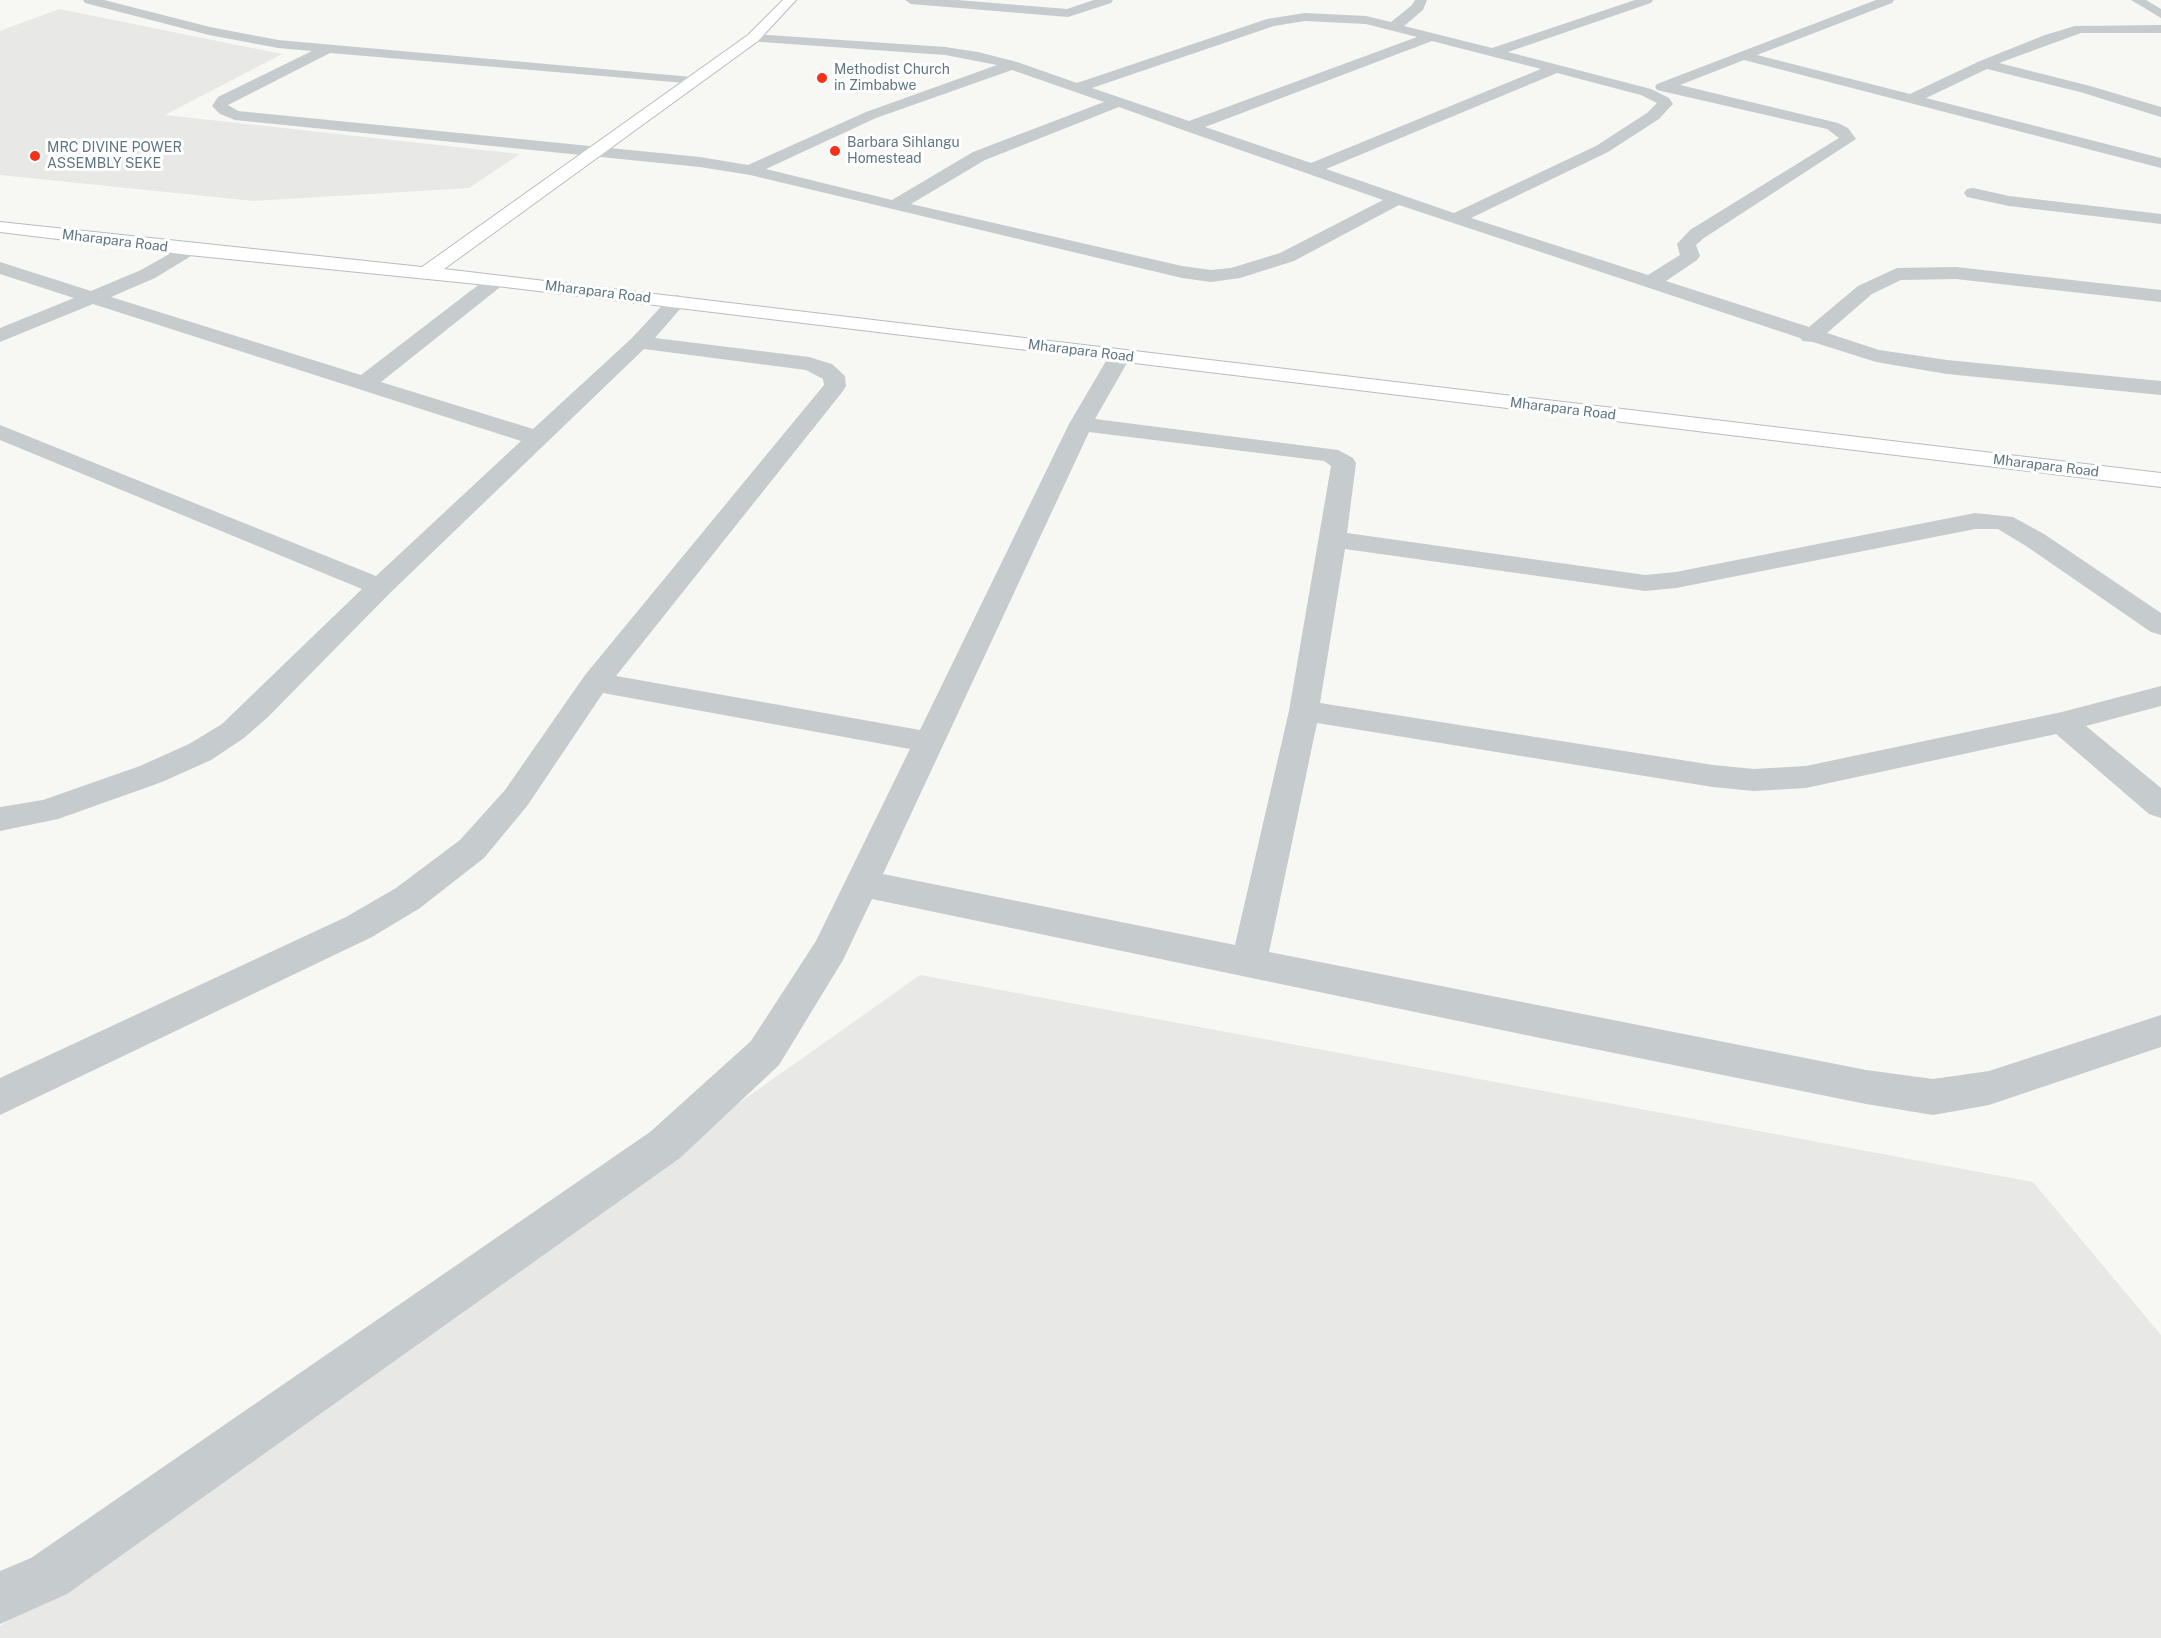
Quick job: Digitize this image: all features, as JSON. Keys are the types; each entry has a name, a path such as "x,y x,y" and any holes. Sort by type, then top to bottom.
{"main road":[{"path":"427,272 753,38 790,0"},
{"name":"Mharapara Road","path":"0,227 677,301 2161,480"}],"street":[{"path":"89,0 209,31 278,44 692,81"},
{"path":"911,0 1068,13 1107,0"},
{"path":"1394,27 1418,7 1421,0"},
{"path":"1492,53 1647,0"},
{"path":"1646,92 1888,0"},
{"path":"2137,0 2161,14"},
{"path":"1076,88 1284,19 1348,18 1394,27 1646,92 1661,98 1665,104 1638,126 1602,149 1455,219"},
{"path":"1912,99 1985,64 2050,38 2080,29 2161,28"},
{"path":"1189,127 1430,37"},
{"path":"753,38 945,51 978,56 1012,65 1455,219 1859,352 1904,362 2161,388"},
{"path":"325,50 223,100 220,106 235,116 700,162 750,170 1182,272 1211,276 1233,274 1287,257 1398,199"},
{"path":"1744,56 2161,163"},
{"path":"1985,64 2076,86 2161,112"},
{"path":"750,170 871,115 1012,65"},
{"path":"1311,169 1555,69"},
{"path":"1649,283 1690,256 1686,244 1697,234 1848,139 1842,131 1832,126 1665,86"},
{"path":"895,206 980,156 1021,138 1119,102"},
{"path":"1972,192 2010,201 2161,219"},
{"path":"0,336 148,274 189,249"},
{"path":"0,268 539,439"},
{"path":"1810,336 1865,290 1897,274 1956,273 2161,296"},
{"path":"364,383 497,280"},
{"path":"0,819 46,811 151,774 200,752 233,731 380,587 539,439 639,342 677,301"},
{"path":"0,1097 359,927 408,898 472,849 516,798 595,682 835,386 834,376 824,369 809,364 639,342"},
{"path":"0,1598 49,1576 665,1145 765,1053 830,951 1081,424 1120,356"},
{"path":"1081,424 1330,455 1344,464 1304,711 1249,962"},
{"path":"0,432 380,587"},
{"path":"1333,539 1645,583 1676,580 1974,521 2004,522 2035,540 2161,627"},
{"path":"595,682 928,742"},
{"path":"1304,711 1713,776 1754,780 1806,777 2062,722 2161,696"},
{"path":"2062,722 2161,806"},
{"path":"861,884 1855,1084 1933,1097 1989,1088 2161,1031"}],"shaded area":[{"path":"59,9 282,54 165,115 520,154 469,188 254,201 0,175 0,31"},
{"path":"920,975 2033,1182 2161,1335 2161,1638 0,1638 0,1626"}],"place":[{"name":"Methodist Church in Zimbabwe","path":"822,78"},
{"name":"Barbara Sihlangu Homestead","path":"835,151"},
{"name":"MRC DIVINE POWER ASSEMBLY SEKE","path":"35,156"}]}
